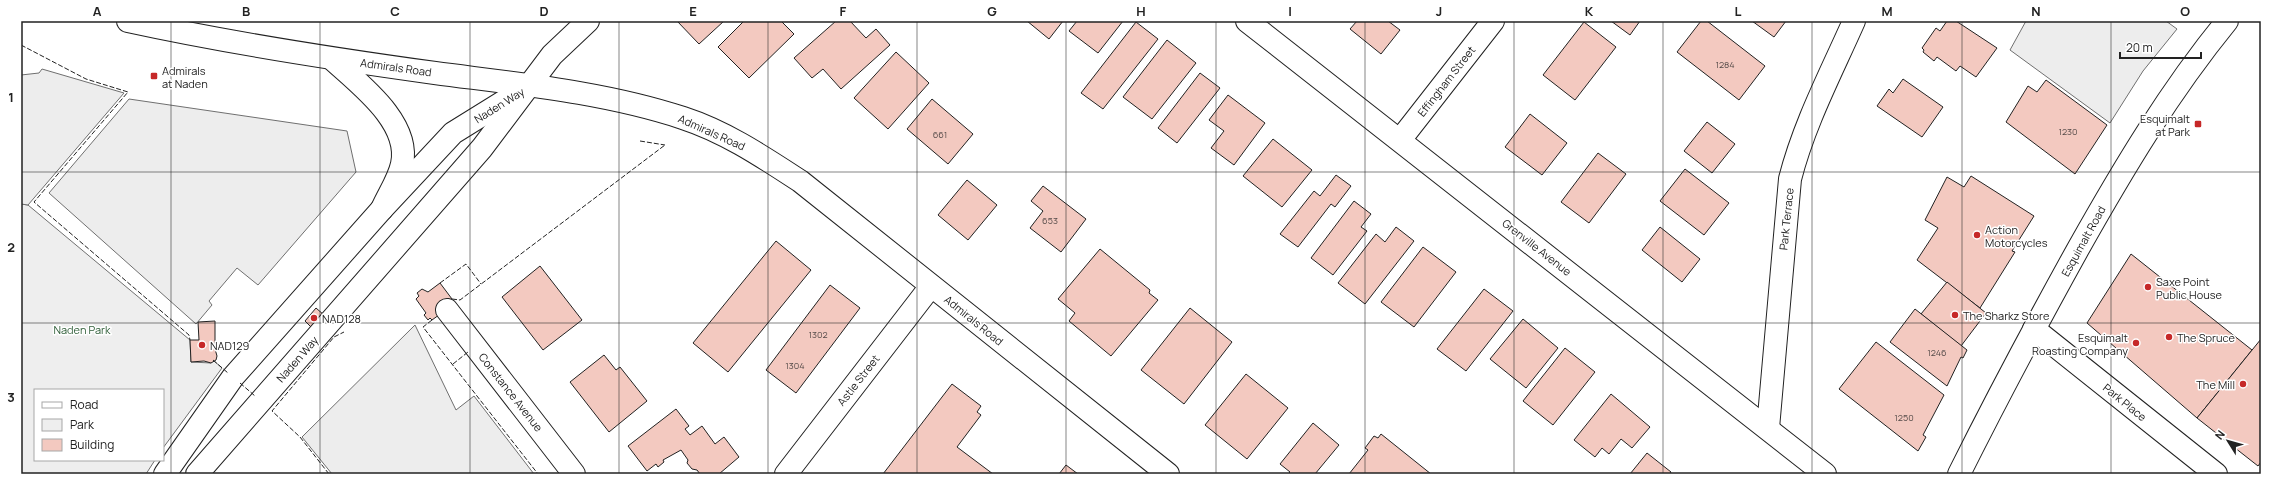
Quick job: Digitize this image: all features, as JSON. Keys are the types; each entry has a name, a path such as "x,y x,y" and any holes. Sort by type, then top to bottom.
{"street":[{"name":"Admirals Road","path":"128,21 332,59 530,86 623,102 684,118 737,140 800,181 1168,474"},
{"path":"530,86 552,55 588,21"},
{"name":"Grenville Avenue","path":"1247,21 1825,474"},
{"name":"Effingham Street","path":"1400,140 1493,21"},
{"name":"Park Terrace","path":"1768,428 1790,179 1806,127 1854,21"},
{"name":"Esquimalt Road","path":"1958,474 2034,329 2139,145 2176,86 2227,21"},
{"path":"332,59 386,110 401,141 402,164 382,209"},
{"name":"Naden Way","path":"164,474 233,377 382,209 453,134 530,86"},
{"name":"Naden Way","path":"197,474 482,148 530,86"},
{"name":"Astle Street","path":"786,474 931,286"},
{"name":"Constance Avenue","path":"447,310 574,474"},
{"name":"Park Place","path":"2034,329 2216,474"}],"green space":[{"name":"Naden Park","path":"21,204 28,205 190,340 191,362 211,363 213,360 222,368 164,447 164,389 34,389 34,461 154,461 146,474 21,474"}],"shaded area":[{"path":"2026,21 2166,21 2177,29 2143,71 2110,123 2010,50"},
{"path":"42,69 124,93 28,205 21,204 21,75 39,73"},
{"path":"129,99 347,131 356,172 258,285 237,268 209,301 212,305 196,324 49,193"},
{"path":"415,325 456,410 474,396 534,474 332,474 302,437"}],"building":[{"path":"677,21 724,21 699,44"},
{"path":"744,21 781,21 794,34 749,78 718,47"},
{"path":"836,21 850,21 866,38 876,29 890,45 841,89 823,69 812,78 794,58"},
{"path":"1027,21 1063,21 1049,39"},
{"path":"1077,21 1123,21 1098,53 1069,31"},
{"path":"1357,21 1388,21 1400,30 1381,54 1350,29"},
{"path":"1611,21 1640,21 1630,35"},
{"path":"1701,21 1707,21 1765,66 1739,100 1677,52"},
{"path":"1752,21 1786,21 1774,37"},
{"path":"1947,21 1956,21 1997,48 1976,77 1960,66 1956,71 1937,57 1934,61 1923,52 1924,50 1922,48 1936,28 1940,31"},
{"path":"1136,22 1158,39 1103,109 1081,93"},
{"path":"1584,22 1616,47 1575,100 1543,75"},
{"path":"1167,40 1196,63 1152,119 1123,97"},
{"path":"896,52 929,83 888,129 854,98"},
{"path":"1200,73 1220,88 1177,143 1158,128"},
{"path":"1903,79 1943,107 1922,137 1877,106 1889,89 1893,93"},
{"path":"2046,80 2107,125 2075,174 2006,122 2028,86 2037,92"},
{"path":"1228,95 1265,123 1234,165 1211,148 1224,131 1209,120"},
{"path":"932,99 973,134 948,164 907,129"},
{"path":"1530,114 1567,143 1542,175 1505,147"},
{"path":"1707,122 1735,144 1712,173 1684,151"},
{"path":"1273,139 1312,170 1282,207 1243,176"},
{"path":"1598,153 1626,174 1589,223 1561,202"},
{"path":"1685,169 1729,203 1704,235 1660,201"},
{"path":"1336,175 1351,186 1335,207 1331,204 1298,247 1280,234 1314,191 1320,196"},
{"path":"1971,176 2034,216 2012,251 2015,252 1980,308 1917,260 1938,228 1925,220 1947,177 1964,187"},
{"path":"967,180 997,205 968,240 938,215"},
{"path":"1043,186 1086,219 1061,252 1030,228 1043,211 1031,201"},
{"path":"1354,201 1371,214 1361,227 1367,231 1333,275 1311,258"},
{"path":"1396,227 1414,241 1365,304 1338,283 1376,234 1385,242"},
{"path":"1660,227 1700,259 1682,282 1642,250"},
{"path":"776,241 811,270 728,372 693,343"},
{"path":"1423,247 1456,272 1414,327 1381,302"},
{"path":"1100,249 1150,290 1149,293 1158,300 1111,356 1069,321 1075,313 1058,299"},
{"name":"The Spruce","path":"2131,254 2252,350 2197,418 2087,323"},
{"path":"540,266 582,320 543,350 502,297"},
{"path":"1947,282 1986,313 1961,346 1921,314"},
{"path":"440,283 452,299 440,308 443,312 432,320 430,318 428,320 424,315 426,313 416,299 419,296 417,293 422,289 428,292"},
{"path":"830,285 860,308 796,393 766,370"},
{"path":"1484,289 1513,311 1466,371 1437,349"},
{"name":"NAD128","path":"316,308 324,315 312,328 305,321"},
{"path":"1190,308 1232,342 1184,404 1141,370"},
{"path":"1915,309 1967,350 1963,358 1961,357 1947,386 1890,342"},
{"path":"1523,319 1558,348 1526,388 1490,359"},
{"name":"NAD129","path":"215,321 216,360 211,363 204,361 191,362 190,340 199,340 198,322"},
{"name":"The Mill","path":"2261,339 2261,462 2258,466 2197,418"},
{"path":"1876,342 1944,395 1923,435 1926,437 1918,451 1839,389"},
{"path":"1565,348 1595,372 1553,425 1523,401"},
{"path":"604,355 616,370 620,367 647,401 609,432 570,382"},
{"path":"1246,374 1288,408 1247,459 1205,425"},
{"path":"952,384 981,406 977,412 981,415 957,447 993,474 883,474"},
{"path":"1611,394 1650,427 1632,448 1621,439 1609,454 1602,448 1595,457 1574,440"},
{"path":"676,409 689,426 685,429 690,435 702,426 715,444 724,437 739,457 719,474 700,474 697,470 692,469 687,463 688,460 681,450 663,460 664,462 658,467 656,464 647,471 628,446"},
{"path":"1313,423 1339,445 1315,474 1288,474 1290,472 1280,464"},
{"path":"1381,434 1431,474 1349,474 1368,450 1365,448 1374,436 1378,438"},
{"path":"1647,453 1671,472 1670,474 1630,474"},
{"path":"1066,465 1078,474 1059,474"}],"fence":[{"path":"21,45 86,79 128,92 34,202 189,335 190,340"},
{"path":"640,141 665,145"},
{"path":"452,299 460,300 665,145"},
{"path":"440,283 466,264 481,284"},
{"path":"432,320 423,327 538,474"},
{"path":"329,474 300,437 272,411 334,337 344,332"},
{"path":"453,364 468,352"},
{"path":"213,360 228,373"},
{"path":"240,383 255,396"}],"place":[{"name":"Admirals at Naden","path":"154,76"},
{"name":"Esquimalt at Park","path":"2198,124"},
{"name":"Action Motorcycles","path":"1977,235"},
{"name":"Saxe Point Public House","path":"2148,287"},
{"name":"The Sharkz Store","path":"1955,315"},
{"name":"NAD128","path":"314,318"},
{"name":"The Spruce","path":"2169,337"},
{"name":"Esquimalt Roasting Company","path":"2136,343"},
{"name":"NAD129","path":"202,345"},
{"name":"The Mill","path":"2243,384"}]}
